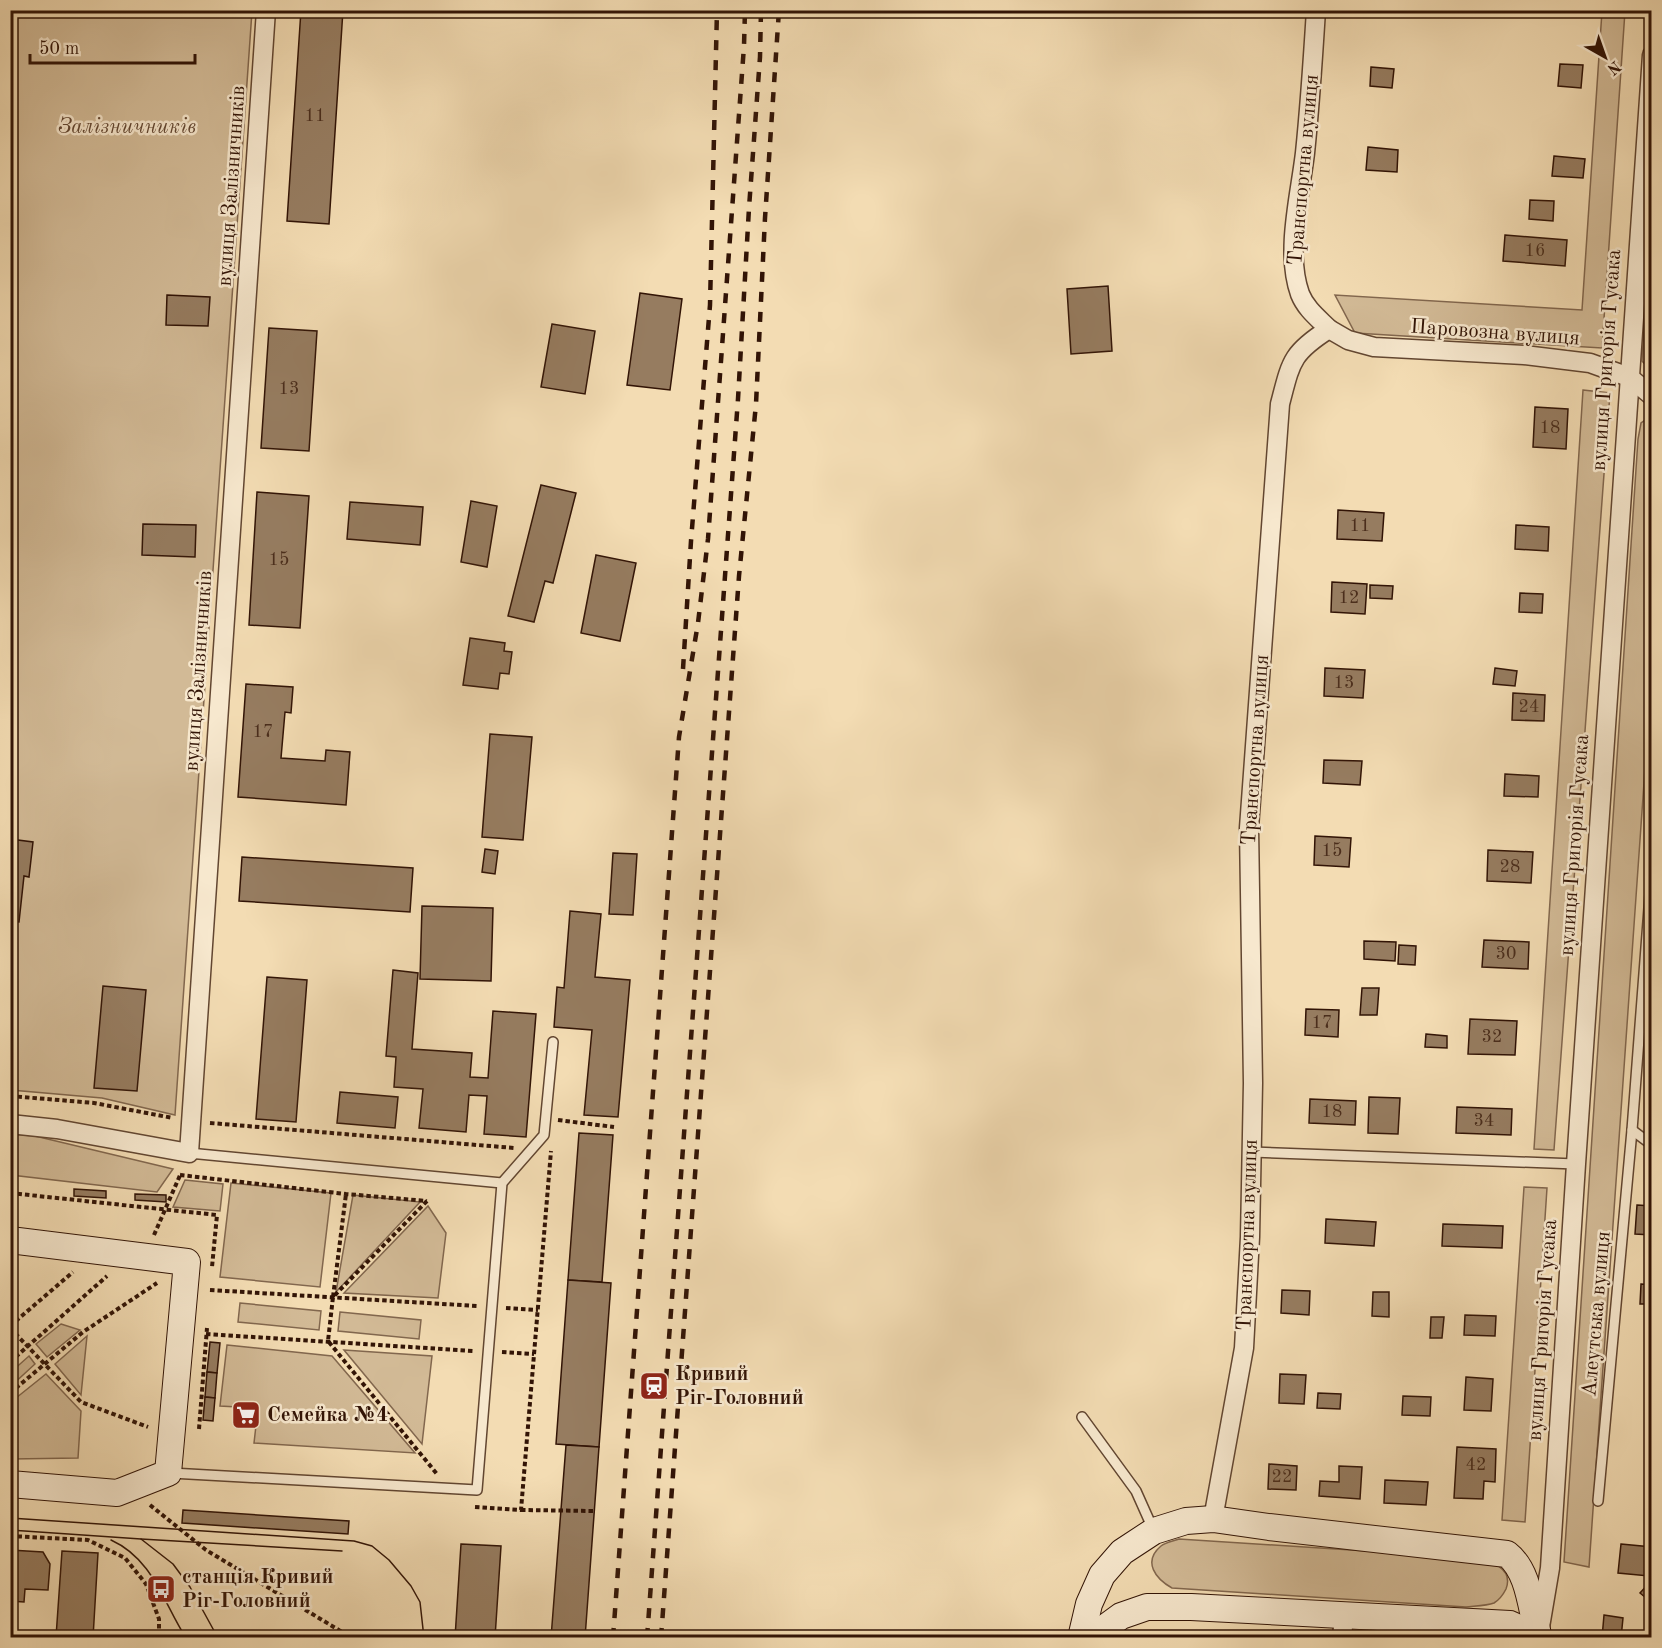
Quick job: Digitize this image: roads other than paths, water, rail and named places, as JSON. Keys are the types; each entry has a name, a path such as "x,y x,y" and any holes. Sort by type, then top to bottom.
{"street":[{"name":"вулиця Залізничників","path":"189,1153 266,10"},
{"name":"Транспортна вулиця","path":"1213,1518 1244,1348 1250,1237 1253,1083 1249,828 1280,404 1290,364 1306,343 1329,329 1309,311 1300,295 1296,278 1294,244 1311,86 1316,10"},
{"name":"вулиця Григорія Гусака","path":"1539,1637 1550,1568 1652,55"},
{"name":"Паровозна вулиця","path":"1329,329 1348,340 1374,347 1524,355 1590,363 1629,377 1652,396"},
{"path":"10,1124 57,1128 189,1153"},
{"path":"10,1240 187,1262 168,1473 117,1493 10,1484"},
{"path":"1081,1638 1089,1604 1102,1575 1122,1552 1154,1531 1186,1521 1213,1518 1269,1527 1507,1554 1515,1560 1522,1574 1539,1637"},
{"path":"1091,1638 1121,1616 1147,1607 1191,1607 1343,1626 1510,1624 1539,1637"}],"lane":[{"name":"Алеутська вулиця","path":"1598,1501 1632,1130 1652,869"},
{"path":"168,1473 477,1490 502,1183 544,1135 553,1042"},
{"path":"1632,1130 1652,1145"},
{"path":"1252,1152 1576,1164"},
{"path":"189,1153 502,1183"},
{"path":"1082,1417 1136,1491 1154,1531"}],"tram line":[{"path":"10,1518 354,1541 372,1546 389,1560 411,1586 420,1602 424,1638"},
{"path":"10,1530 141,1539 173,1564 190,1587 218,1638"},
{"path":"141,1539 342,1551"},
{"path":"111,1540 125,1548 147,1570 186,1638"}],"railway":[{"path":"683,669 710,305 717,10"},
{"path":"613,1638 679,737 698,623 708,539 745,10"},
{"path":"647,1638 738,399 761,10"},
{"path":"661,1638 739,576 756,404 765,218 779,10"},
{"path":"530,1638 531,1634"}],"place":[{"name":"Кривий Ріг-Головний","path":"654,1386"},
{"name":"Семейка №4","path":"246,1415"},
{"name":"станція Кривий Ріг-Головний","path":"161,1589"}],"park label":[{"name":"Залізничників","path":"127,127"}]}
